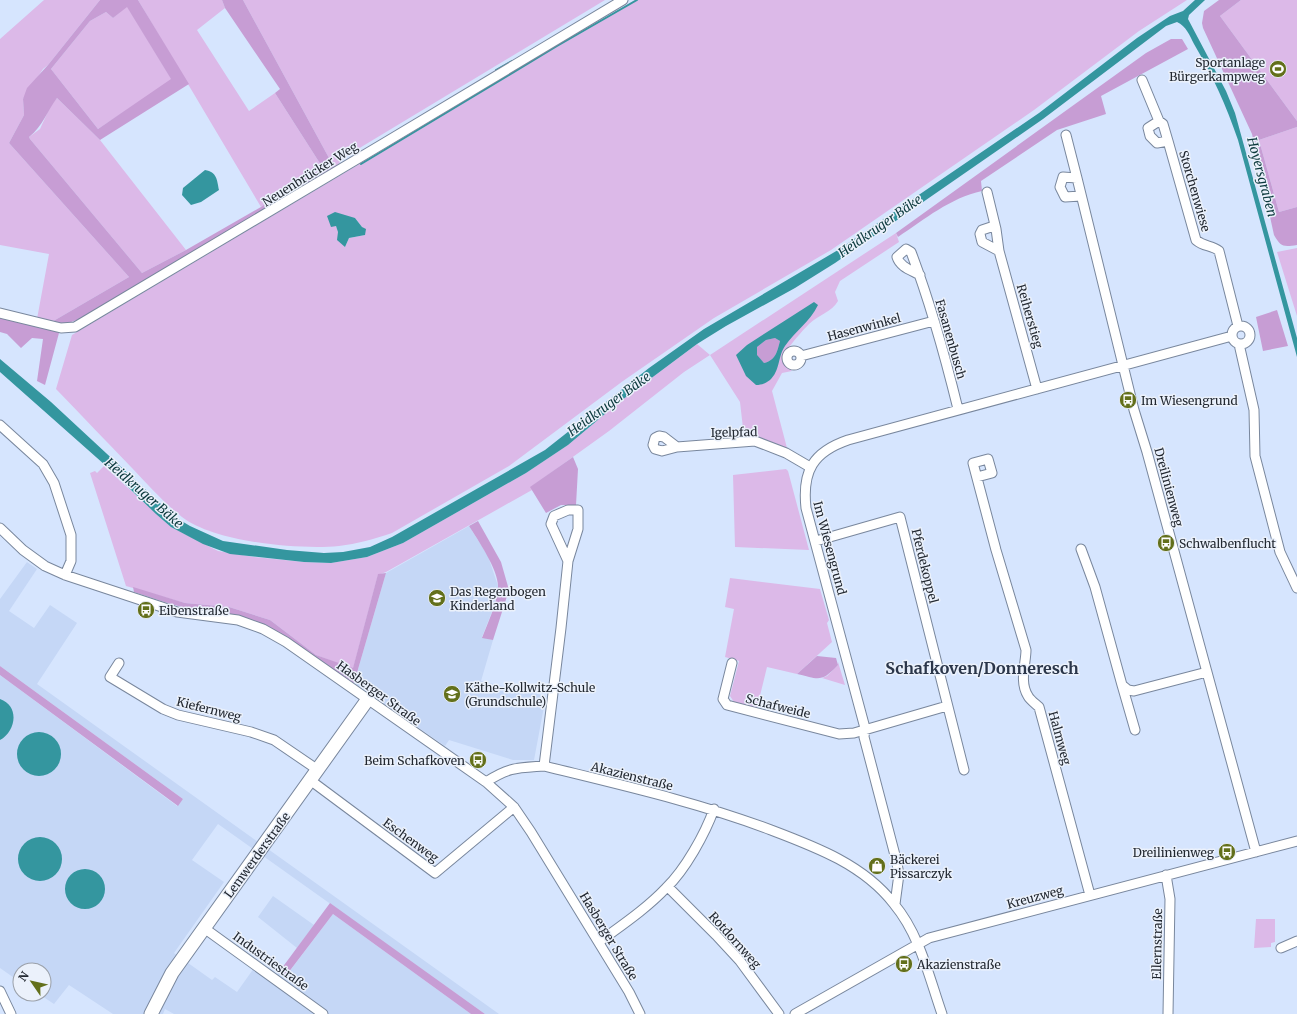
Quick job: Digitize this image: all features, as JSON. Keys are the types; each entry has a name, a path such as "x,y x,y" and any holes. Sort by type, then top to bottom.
{"street":[{"name":"Neuenbrücker Weg","path":"0,313 61,328 75,327 262,218 334,172 623,0"},
{"name":"Storchenwiese","path":"1142,80 1159,121 1163,124 1196,240 1205,246 1213,247 1220,251 1238,326"},
{"name":"Storchenwiese","path":"1159,121 1148,128 1150,136 1157,143 1168,141"},
{"name":"Dreilinienweg","path":"1066,136 1134,410 1147,452 1256,852"},
{"path":"1077,178 1063,176 1060,187 1065,197 1081,196"},
{"name":"Reiherstieg","path":"987,192 996,229 999,251 1037,388"},
{"path":"996,229 991,227 982,230 980,234 982,242 999,251"},
{"name":"Fasanenbusch","path":"920,275 958,409"},
{"name":"Hasenwinkel","path":"801,356 934,321"},
{"path":"1239,344 1247,342 1251,335 1247,327 1238,326 1233,331 1232,336 1239,344 1254,410 1255,456 1280,552 1297,588"},
{"name":"Im Wiesengrund","path":"895,904 899,874 864,737 865,728 806,508 804,491 806,476 810,467 823,452 834,444 1123,364 1232,336"},
{"path":"0,425 43,464 54,483 71,536 71,561 65,575"},
{"name":"Igelpfad","path":"677,447 755,441 786,452 810,467"},
{"name":"Halmweg","path":"977,477 996,550 1026,650 1026,658 1022,671 1028,696 1039,707 1090,895"},
{"path":"544,766 568,562 578,528 578,510 568,510 554,516 551,524 568,562"},
{"name":"Pferdekoppel","path":"816,541 900,517 964,770"},
{"name":"Hasberger Straße","path":"0,528 45,566 65,575 177,612 230,618 254,625 286,642 486,782 514,806 599,942 640,1014"},
{"path":"1081,549 1095,587 1135,730"},
{"name":"Kiefernweg","path":"119,663 110,677 152,704 178,715 251,732 274,740 314,775"},
{"name":"Schafweide","path":"732,663 723,699 727,705 839,734 854,733 865,728"},
{"path":"1122,685 1128,690 1134,691 1207,672"},
{"name":"Lemwerderstraße","path":"151,1014 172,973 368,699"},
{"path":"865,728 947,706"},
{"name":"Akazienstraße","path":"486,782 503,771 544,766 714,809 787,836 834,856 860,872 895,904 918,944 942,1014"},
{"name":"Eschenweg","path":"314,775 435,873 514,806"},
{"path":"599,942 668,888 698,843 714,809"},
{"name":"Kreuzweg","path":"795,1014 929,938 1297,841"},
{"name":"Ellernstraße","path":"1166,875 1170,899 1168,1014"},
{"name":"Rotdornweg","path":"668,888 740,961 779,1014"},
{"name":"Industriestraße","path":"204,928 323,1014"},
{"path":"1281,948 1297,941"},
{"path":"0,991 11,1014"}],"shaded area":[{"path":"44,0 100,0 48,65 43,69 23,99 24,115 9,143 129,277 50,323 37,319 49,254 0,245 0,39"},
{"path":"100,0 138,0 189,84 100,140 57,98 34,133 29,137 142,273 186,250 261,207 321,165 275,93 280,89 225,8 222,0 243,0 335,169 82,318 63,325 50,323 129,277 9,143 24,115 23,99 27,88 48,65","holes":["127,7 171,79 98,129 51,69 90,21 106,12 113,18"]},
{"path":"138,0 222,0 225,8 197,30 249,111 275,93 321,165 261,207"},
{"path":"243,0 605,0 343,158 335,169"},
{"path":"635,0 1187,0 1139,31 1034,110 831,250 714,318 623,381 509,466 392,533 379,537 359,543 339,546 302,547 280,545 214,533 196,526 182,517 156,494 56,389 72,335","holes":["355,218 362,227 365,235 349,238 345,247 336,226"]},
{"path":"1219,0 1241,0 1220,16 1297,121 1297,127 1259,140 1279,212 1297,207 1297,245 1285,246 1279,242 1274,235 1252,134 1203,28 1202,23 1204,11"},
{"name":"Sportanlage Bürgerkampweg","path":"1241,0 1297,0 1297,121 1220,16"},
{"path":"127,6 172,80 98,129 51,69 90,21 106,12 113,18"},
{"path":"1171,39 1182,39 1188,49 1101,96 1106,114 1057,130 981,181 982,191 970,194 948,204 898,237 896,233 1146,53"},
{"path":"57,98 100,140 186,250 142,273 29,137 40,129 51,105"},
{"path":"1297,127 1297,207 1279,212 1259,140"},
{"path":"896,233 899,242 840,281 835,292 838,301 835,305 829,311 816,318 809,324 786,351 783,359 784,363 792,371 782,373 772,391 787,448 756,436 744,437 740,402 710,355"},
{"path":"1297,248 1297,316 1277,252"},
{"path":"1277,310 1288,346 1263,351 1256,317"},
{"path":"0,317 44,326 59,333 45,385 37,381 43,339 32,338 21,348 7,334 0,332"},
{"path":"775,338 780,341 777,352 774,358 764,363 756,355 757,347 766,340"},
{"path":"697,344 710,355 684,372 609,431 531,487 532,490 386,572 378,575 353,669 316,655 270,620 229,607 185,603 126,586 90,473 95,471 97,473 105,465 105,467 171,527 218,551 254,557 304,562 331,563 367,557 403,543 526,473 568,445 618,403"},
{"path":"573,457 578,469 576,505 561,505 546,513 530,487"},
{"path":"786,469 788,471 809,550 735,547 733,475"},
{"path":"478,521 501,562 509,590 493,640 482,638 492,613 498,587 492,564 469,526"},
{"path":"469,526 488,556 498,586 493,609 482,637 493,640 481,681 546,696 534,760 513,760 449,740 445,746 354,683 386,573"},
{"path":"27,562 37,569 9,611 34,628 50,605 77,623 37,684 499,1014 485,1014 218,824 192,860 224,882 174,953 212,980 215,977 237,992 254,968 273,980 279,972 286,976 333,914 471,1014 174,1014 165,1009 163,1014 113,1014 69,985 54,1004 51,1002 52,962 12,962 12,976 0,968 0,675 177,806 183,799 0,666 0,599"},
{"path":"386,573 354,683 264,625 244,618 170,604 134,592 133,587 185,603 229,607 270,620 316,655 353,668 378,574"},
{"path":"730,578 820,589 829,620 827,623 832,642 797,674 767,667 757,708 734,702 730,696 739,661 725,657 734,609 725,607"},
{"path":"817,656 836,658 838,665 828,675 819,678 797,674"},
{"path":"838,662 845,685 822,678 827,676 838,665"},
{"path":"0,666 183,799 178,806 0,675"},
{"path":"273,896 314,925 297,948 258,917"},
{"path":"330,903 485,1014 471,1014 333,914 285,977 279,972"},
{"path":"1256,919 1275,919 1275,942 1271,943 1271,947 1254,948"}],"water":[{"name":"Heidkruger Bäke","path":"1195,0 1205,0 1189,15 1188,19 1226,91 1235,113 1297,338 1297,357 1238,140 1219,91 1187,32 1183,26 1177,22 1166,26 1043,119 835,263 795,288 726,326 697,344 618,403 568,445 526,473 403,543 367,557 331,563 304,562 230,554 203,544 171,527 105,465 0,372 0,359 51,402 175,517 190,526 223,541 287,550 324,553 343,552 370,547 392,537 545,450 649,368 704,329 838,250 1039,113 1137,38 1170,16 1183,11"},
{"path":"205,170 214,175 217,180 219,190 201,202 191,205 182,195 183,188"},
{"path":"335,212 355,218 362,227 366,229 365,235 349,238 345,247 337,240 338,232 336,226 331,227 327,216"},
{"path":"814,302 818,305 807,321 785,346 776,372 770,380 760,385 756,385 746,376 736,355 747,345","holes":["775,338 780,341 774,358 764,363 757,355 757,347 766,340"]},
{"path":"0,699 11,707 14,719 10,731 0,740"},
{"path":"35,732 43,732 55,738 61,750 61,758 55,770 43,776 35,776 23,770 17,758 17,750 23,738"},
{"path":"36,837 44,837 56,843 62,855 62,863 56,875 44,881 36,881 24,875 18,863 18,855 24,843"},
{"path":"85,869 99,875 105,889 99,903 85,909 71,903 65,889 71,875"}],"waterway":[{"path":"361,164 557,46 637,0"},
{"path":"496,70 512,61"}],"place":[{"name":"Sportanlage Bürgerkampweg","path":"1278,69"},
{"name":"Im Wiesengrund","path":"1128,400"},
{"name":"Schwalbenflucht","path":"1166,543"},
{"name":"Das Regenbogen Kinderland","path":"437,598"},
{"name":"Eibenstraße","path":"146,610"},
{"name":"Käthe-Kollwitz-Schule (Grundschule)","path":"452,694"},
{"name":"Beim Schafkoven","path":"478,760"},
{"name":"Dreilinienweg","path":"1227,852"},
{"name":"Bäckerei Pissarczyk","path":"877,866"},
{"name":"Akazienstraße","path":"904,964"}],"district":[{"name":"Schafkoven/Donneresch","path":"982,668"}],"water label":[{"name":"Hoyersgraben","path":"1262,177"}]}
